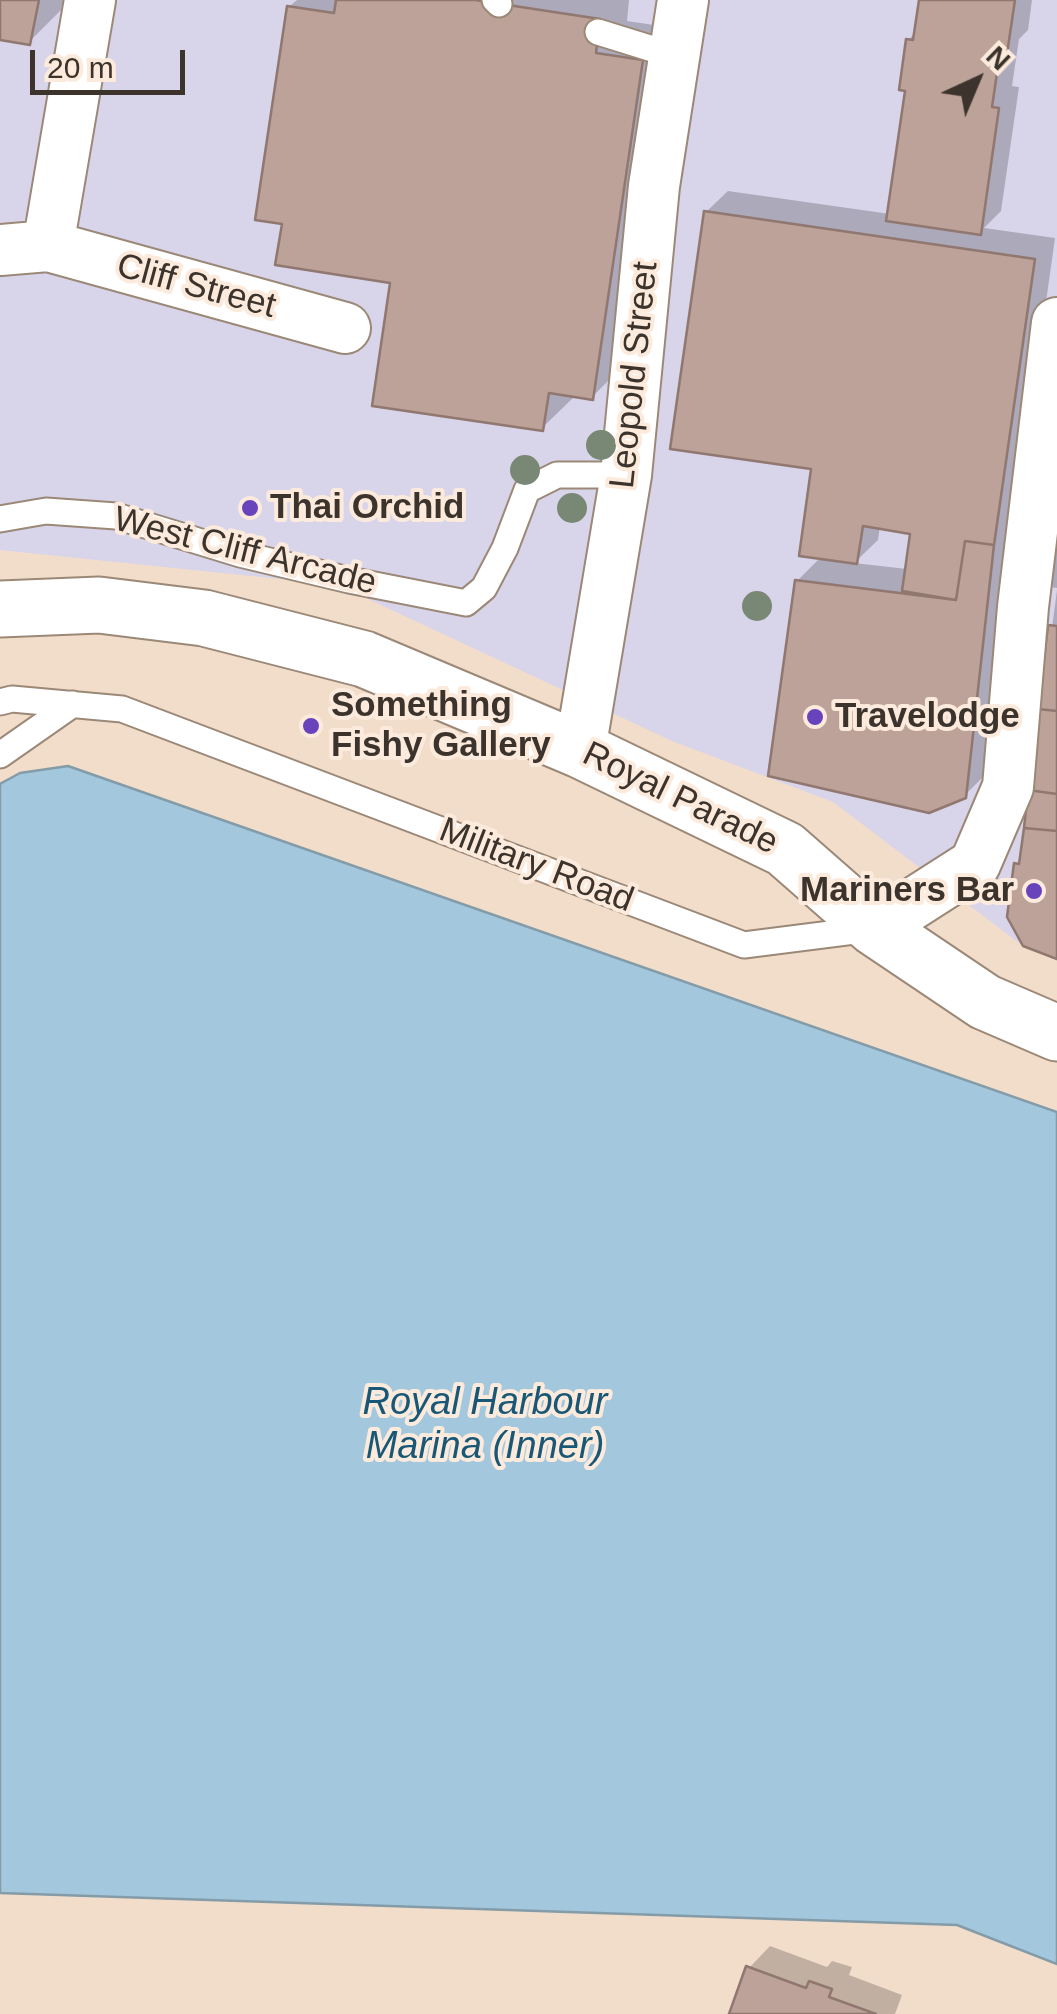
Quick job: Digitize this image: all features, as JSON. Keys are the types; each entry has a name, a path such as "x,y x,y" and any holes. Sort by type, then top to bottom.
{"main road":[{"name":"Royal Parade","path":"0,609 99,605 204,618 364,659 580,750 786,849 875,928"},
{"path":"875,928 985,1002 1057,1032"}],"street":[{"name":"Cliff Street","path":"90,0 24,248 345,328"},
{"name":"Leopold Street","path":"580,750 626,475 654,186 683,0"},
{"path":"875,928 975,864 1008,787 1023,607 1057,323"}],"lane":[{"path":"598,32 672,55"},
{"name":"West Cliff Arcade","path":"0,518 46,510 116,516 240,554 428,598 466,603 484,588 505,548 527,490 557,475 626,475"},
{"name":"Military Road","path":"0,702 12,699 122,709 744,945 875,928"},
{"path":"0,755 73,704"}],"shaded area":[{"path":"0,0 1057,0 1057,959 1023,946 833,802 672,741 338,585 0,550"}],"water":[{"name":"Royal Harbour Marina (Inner)","path":"68,766 1057,1112 1057,1964 957,1925 0,1893 0,784 20,773"}],"building":[{"path":"0,0 39,0 30,45 0,40"},
{"path":"336,0 475,0 600,19 596,53 643,60 593,400 549,393 543,431 372,406 390,283 275,265 282,224 255,220 287,6 334,13"},
{"path":"919,0 1015,0 1007,54 1000,53 992,107 999,108 981,235 886,221 905,91 899,90 906,39 913,40"},
{"path":"704,211 1035,259 994,545 965,541 956,600 902,591 910,534 863,526 857,564 799,556 811,469 670,449"},
{"path":"965,541 994,545 966,798 929,813 768,776 795,580 956,600"},
{"path":"1048,625 1057,626 1057,711 1038,709"},
{"path":"1038,709 1057,711 1057,794 1028,790"},
{"path":"1028,790 1057,794 1057,831 1024,828"},
{"name":"Mariners Bar","path":"1024,828 1057,831 1057,959 1023,946 1007,917 1014,863 1019,864"},
{"path":"746,1966 806,1988 809,1981 832,1989 829,1997 876,2014 729,2014"}],"place":[{"name":"Thai Orchid","path":"250,508"},
{"name":"Travelodge","path":"815,717"},
{"name":"Something Fishy Gallery","path":"311,726"},
{"name":"Mariners Bar","path":"1034,891"}]}
